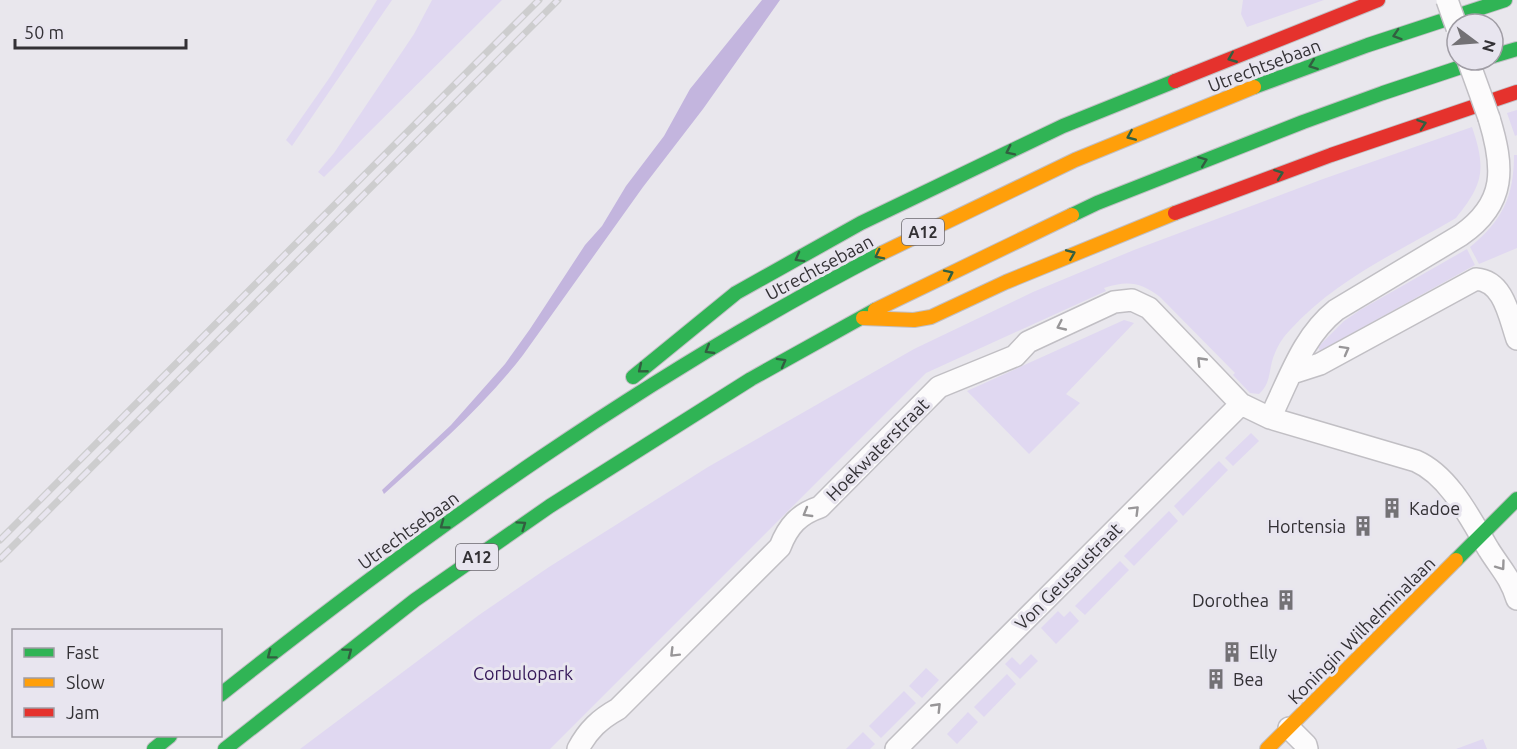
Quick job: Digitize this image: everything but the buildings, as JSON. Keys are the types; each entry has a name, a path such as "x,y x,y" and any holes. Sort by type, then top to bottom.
{"main road":[{"name":"A12","path":"508,478 736,293 861,223 1063,126 1378,0"},
{"name":"Utrechtsebaan","path":"222,693 508,478 636,394 743,329 851,269 1034,179 1151,127 1368,45 1505,0"},
{"name":"A12","path":"225,749 301,687 416,600 550,506 751,379 858,318 1097,203 1292,126 1446,72"},
{"path":"858,318 919,320 931,317 1017,277 1156,220 1331,155 1517,92"},
{"name":"Koningin Wilhelminalaan","path":"1267,749 1517,499"},
{"name":"Koningin Wilhelminalaan","path":"1480,536 1517,513"},
{"path":"154,749 168,737"}],"street":[{"path":"1270,418 1303,347 1326,318 1461,235 1475,225 1485,213 1495,195 1500,172 1497,145 1472,72"},
{"path":"1292,373 1320,364 1476,279 1486,280 1499,289 1517,339"},
{"name":"Hoekwaterstraat","path":"578,749 585,735 601,719 618,709 780,547 786,531 804,513 820,507 939,387 1015,356 1028,342 1114,302 1132,300 1149,308 1241,404"},
{"path":"1241,404 1270,418 1428,466 1463,504 1480,536 1511,580 1517,599"},
{"name":"Von Geusaustraat","path":"896,749 1241,404"},
{"path":"1289,728 1306,745 1307,749"}],"green space":[{"path":"377,0 392,0 292,146 286,140 330,77"},
{"path":"432,0 502,0 324,177 318,172 334,153 414,34"},
{"path":"1243,0 1324,0 1247,27 1241,14"},
{"path":"1517,110 1517,135 1515,136 1507,113"},
{"name":"Corbulopark","path":"1472,127 1479,154 1480,175 1472,195 1456,218 1368,268 1308,312 1279,344 1266,385 1259,394 1250,393 1233,375 1235,373 1153,292 1140,285 1127,283 1104,288 1106,291 926,373 550,749 300,749 479,615 549,567 708,467 914,349 1033,292 1134,250 1323,179"},
{"path":"1514,155 1517,155 1517,248 1479,264 1470,247 1490,228 1504,207 1512,183"},
{"path":"1467,249 1475,265 1320,351 1318,347 1344,321"},
{"path":"1124,320 1134,323 1066,394 1080,403 1029,454 967,391"},
{"path":"1251,433 1259,441 1233,466 1225,458"},
{"path":"1219,461 1228,470 1183,516 1174,506"},
{"path":"1169,511 1178,521 1134,566 1124,556"},
{"path":"1120,561 1129,570 1085,615 1075,606"},
{"path":"1058,611 1064,617 1070,611 1079,621 1056,644 1041,628"},
{"path":"1031,654 1038,661 1020,679 1005,664 1012,657 1020,665"},
{"path":"926,668 939,680 922,698 909,686"},
{"path":"1007,674 1016,684 984,717 974,707"},
{"path":"904,691 916,703 881,738 869,726"},
{"path":"968,712 978,722 957,744 947,734"},
{"path":"863,732 875,744 870,749 846,749"},
{"path":"1483,739 1487,749 1456,749"}],"shaded area":[{"path":"762,0 780,0 523,355 474,410 384,494 382,490 451,425 505,364 585,245 602,226 626,186 664,136 690,89"}],"railway":[{"path":"0,540 539,0"},
{"path":"0,559 558,0"}],"traffic: fast":[{"path":"1368,45 1505,0"},
{"path":"1254,87 1368,45"},
{"path":"1505,52 1517,49"},
{"path":"1383,93 1446,72"},
{"path":"633,377 736,293 861,223 1063,126 1175,81"},
{"path":"1072,215 1303,122 1383,93"},
{"path":"222,693 378,573 540,458 708,350 882,253"},
{"path":"225,749 415,600 550,506 751,379 875,310"},
{"path":"1456,560 1517,499"},
{"path":"154,749 169,737"}],"traffic: slow":[{"path":"882,253 1075,160 1254,87"},
{"path":"863,318 914,320 931,317 1006,282 1175,213"},
{"path":"875,310 1072,215"},
{"path":"1267,749 1456,560"}],"traffic: jam":[{"path":"1175,81 1378,0"},
{"path":"1175,213 1331,155 1517,92"}],"place":[{"name":"Kadoe","path":"1392,508"},
{"name":"Hortensia","path":"1363,526"},
{"name":"Dorothea","path":"1286,600"},
{"name":"Elly","path":"1232,652"},
{"name":"Bea","path":"1216,679"}]}
